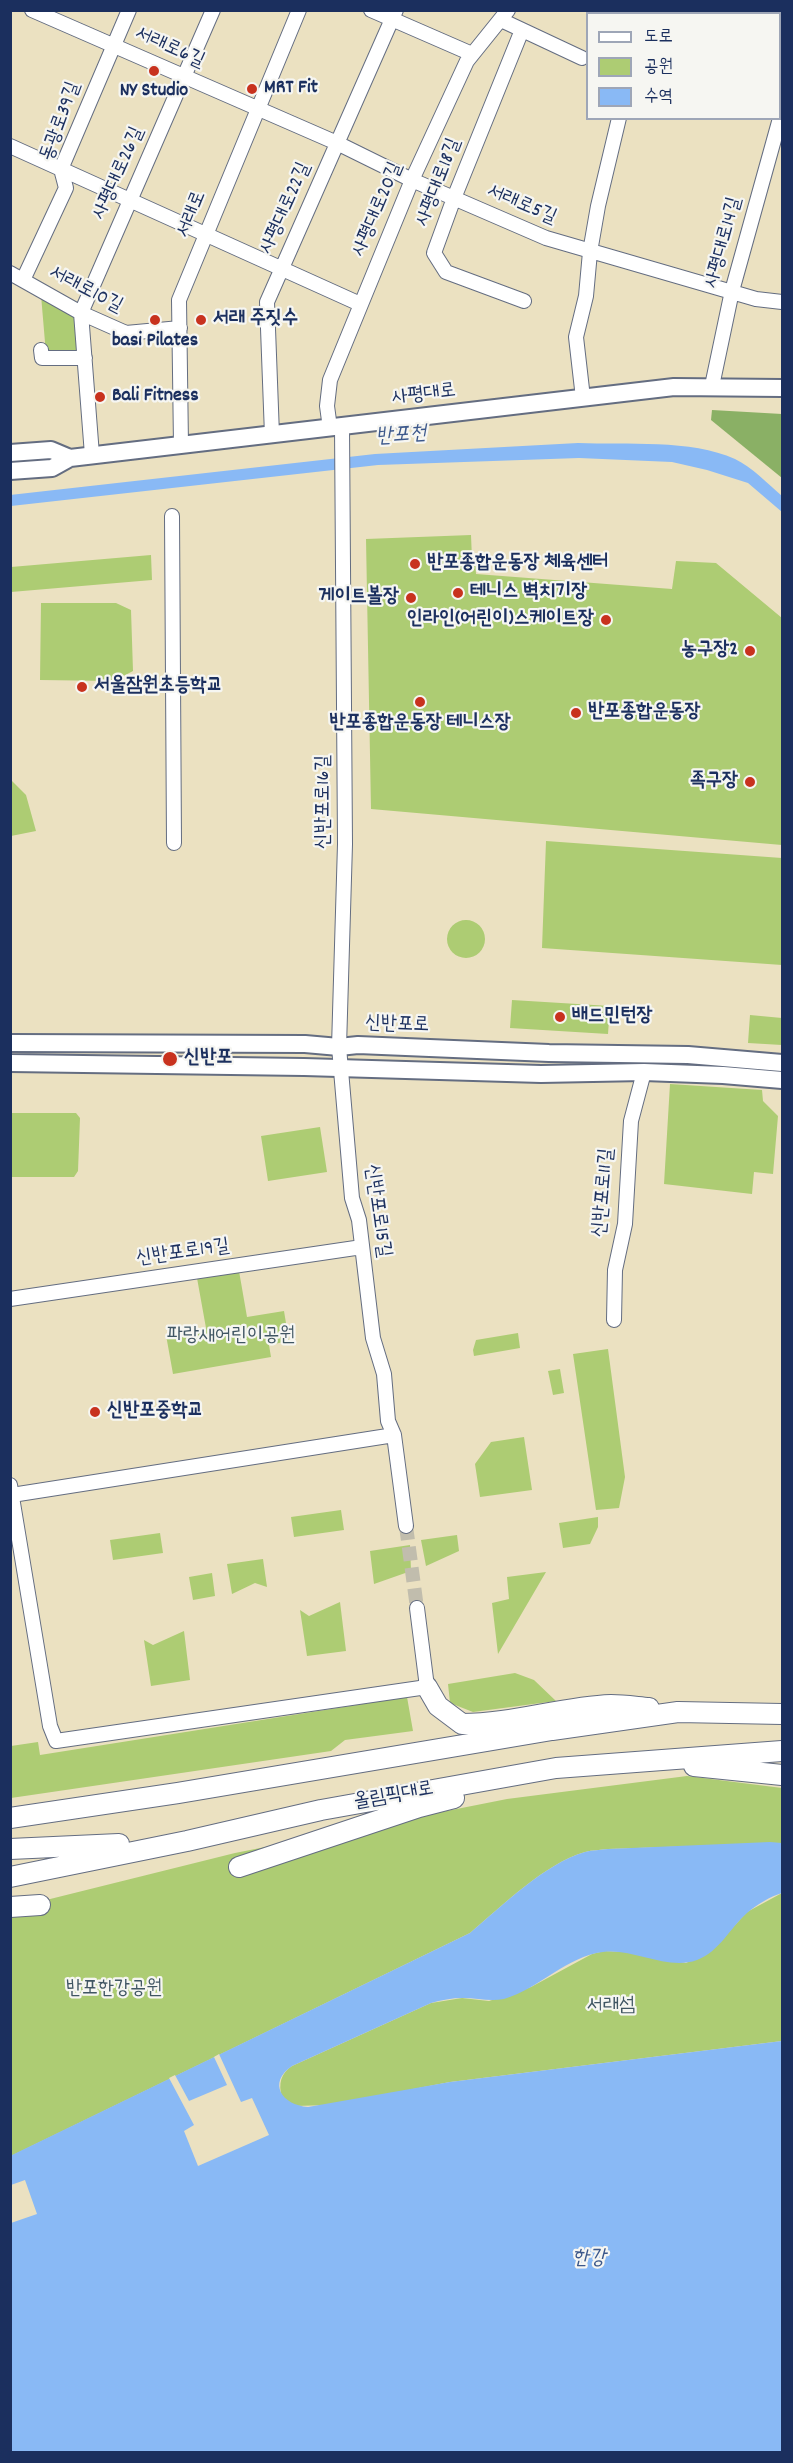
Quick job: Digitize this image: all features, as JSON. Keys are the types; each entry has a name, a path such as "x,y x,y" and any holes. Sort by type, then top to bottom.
{"highway":[{"path":"427,1687 438,1706 462,1724 502,1722 573,1709 613,1705 678,1712"},
{"name":"올림픽대로","path":"10,1818 178,1793 552,1730 678,1712 783,1714"},
{"name":"올림픽대로","path":"10,1877 187,1841 321,1810 569,1767 783,1751"},
{"path":"656,1760 702,1768 783,1775"},
{"path":"239,1868 419,1808 569,1767"},
{"path":"10,1849 187,1841"},
{"path":"10,1907 40,1905"}],"main road":[{"name":"사평대로","path":"10,471 52,468 70,458 92,455 674,387 783,388"},
{"name":"사평대로","path":"10,453 51,450 70,458"},
{"name":"신반포로","path":"10,1043 305,1044 339,1047 358,1045 549,1053 688,1055 783,1063"},
{"path":"10,1063 540,1074 644,1072 783,1080"}],"street":[{"name":"서래로6길","path":"32,10 258,109"},
{"name":"동광로39길","path":"23,280 66,188 61,169 129,10"},
{"name":"사평대로26길","path":"92,455 81,313 213,10"},
{"name":"서래로","path":"182,445 179,300 299,10"},
{"path":"371,10 394,15 472,54"},
{"name":"사평대로22길","path":"272,435 267,302 394,15"},
{"name":"사평대로20길","path":"336,428 327,406 330,380 412,180 467,61 504,15 522,30 582,58"},
{"name":"사평대로18길","path":"522,30 434,253 446,272 524,301"},
{"name":"서래로5길","path":"258,109 337,143 412,180 546,238 756,298 783,302"},
{"path":"583,398 576,337 586,296 590,252 598,206 619,120"},
{"name":"사평대로14길","path":"712,386 732,291 780,120"},
{"path":"10,146 360,304"},
{"name":"서래로10길","path":"10,273 81,313 126,333 180,328"},
{"path":"41,350 42,358 85,358"},
{"name":"신반포로16길","path":"336,428 342,457 345,844 339,1047 341,1069"},
{"path":"172,516 174,843"},
{"name":"신반포로15길","path":"341,1069 352,1198 359,1220 373,1338 384,1374 388,1420 394,1435 406,1526"},
{"name":"신반포로11길","path":"614,1320 615,1270 625,1224 631,1121 644,1072"},
{"name":"신반포로19길","path":"10,1299 362,1248"},
{"path":"394,1435 11,1490 50,1726 56,1741 427,1687 417,1608"}],"green space":[{"path":"41,295 77,316 80,353 46,354"},
{"path":"712,410 782,414 782,478 711,420"},
{"name":"반포종합운동장","path":"471,535 472,559 475,559 476,574 672,589 676,561 716,563 782,618 782,845 371,809 366,539"},
{"path":"151,555 152,580 11,592 11,567"},
{"path":"41,603 116,603 131,610 133,671 114,681 40,680"},
{"path":"10,779 26,795 36,831 11,836"},
{"path":"546,841 782,858 782,965 542,948"},
{"path":"466,920 473,921 479,926 484,932 484,946 479,952 473,957 466,958 459,957 453,952 448,946 447,939 448,932 453,926 459,921"},
{"name":"배드민턴장","path":"512,1000 610,1006 608,1034 510,1028"},
{"path":"750,1015 782,1018 782,1045 748,1043"},
{"path":"670,1084 762,1090 763,1101 778,1116 773,1174 754,1172 752,1194 664,1184"},
{"path":"11,1113 76,1113 80,1118 78,1171 74,1177 11,1177"},
{"path":"320,1127 327,1172 268,1181 261,1136"},
{"name":"파랑새어린이공원","path":"239,1271 247,1317 284,1311 289,1341 269,1345 271,1357 173,1374 166,1335 206,1328 197,1278"},
{"path":"518,1333 520,1348 474,1356 476,1340"},
{"path":"608,1349 625,1477 619,1508 596,1510 573,1354"},
{"path":"560,1369 564,1393 553,1395 548,1371"},
{"path":"524,1437 532,1490 480,1497 475,1464 491,1442"},
{"path":"341,1510 344,1530 294,1537 291,1517"},
{"path":"598,1517 598,1527 590,1544 563,1548 559,1523"},
{"path":"160,1533 163,1553 113,1560 110,1540"},
{"path":"457,1535 459,1551 426,1566 421,1540"},
{"path":"410,1545 411,1571 374,1584 370,1551"},
{"path":"263,1559 267,1587 255,1583 232,1594 227,1564"},
{"path":"546,1572 498,1654 492,1603 509,1599 507,1577"},
{"path":"212,1573 215,1596 193,1600 189,1577"},
{"path":"340,1602 346,1651 307,1656 300,1610 309,1616"},
{"path":"184,1631 190,1680 151,1686 144,1640 153,1645"},
{"path":"515,1673 534,1680 556,1701 473,1712 450,1703 448,1684"},
{"path":"407,1697 413,1731 345,1740 331,1751 11,1798 11,1746 38,1742 40,1755"},
{"name":"반포한강공원","path":"687,1776 782,1788 782,1843 608,1849 588,1851 570,1858 524,1887 470,1933 11,2156 10,1909 235,1853 507,1799"},
{"name":"서래섬","path":"782,1893 782,2041 450,2082 330,2105 295,2106 282,2097 281,2079 292,2066 431,2003 462,1998 489,2001 531,1987 592,1954 604,1951 625,1952 686,1963 711,1951 747,1912"}],"water":[{"name":"반포천","path":"578,443 679,446 718,453 748,466 782,496 782,512 748,483 707,470 672,462 579,458 378,465 11,506 10,495 375,454"},
{"name":"한강","path":"782,1843 782,1893 751,1910 718,1946 697,1960 674,1963 615,1952 590,1955 504,1999 459,1998 431,2003 292,2066 280,2079 279,2086 285,2098 308,2107 450,2082 782,2041 782,2452 11,2452 11,2223 37,2214 25,2180 11,2185 10,2156 470,1933 524,1887 570,1858 588,1851 608,1849"}],"pier":[{"path":"219,2054 241,2102 252,2098 269,2135 198,2166 184,2131 194,2125 169,2078 175,2075 189,2101 227,2085 214,2057"}],"tunnel":[{"path":"406,1526 417,1608"}],"place":[{"name":"NY Studio","path":"154,71"},
{"name":"MRT Fit","path":"252,89"},
{"name":"basi Pilates","path":"155,320"},
{"name":"서래 주짓수","path":"201,320"},
{"name":"Bali Fitness","path":"100,397"},
{"name":"반포종합운동장 체육센터","path":"415,564"},
{"name":"테니스 벽치기장","path":"458,593"},
{"name":"게이트볼장","path":"411,598"},
{"name":"인라인(어린이)스케이트장","path":"606,620"},
{"name":"농구장2","path":"750,651"},
{"name":"서울잠원초등학교","path":"82,687"},
{"name":"반포종합운동장 테니스장","path":"420,702"},
{"name":"반포종합운동장","path":"576,713"},
{"name":"족구장","path":"750,782"},
{"name":"배드민턴장","path":"560,1017"},
{"name":"신반포","path":"170,1059"},
{"name":"신반포중학교","path":"95,1412"}]}
